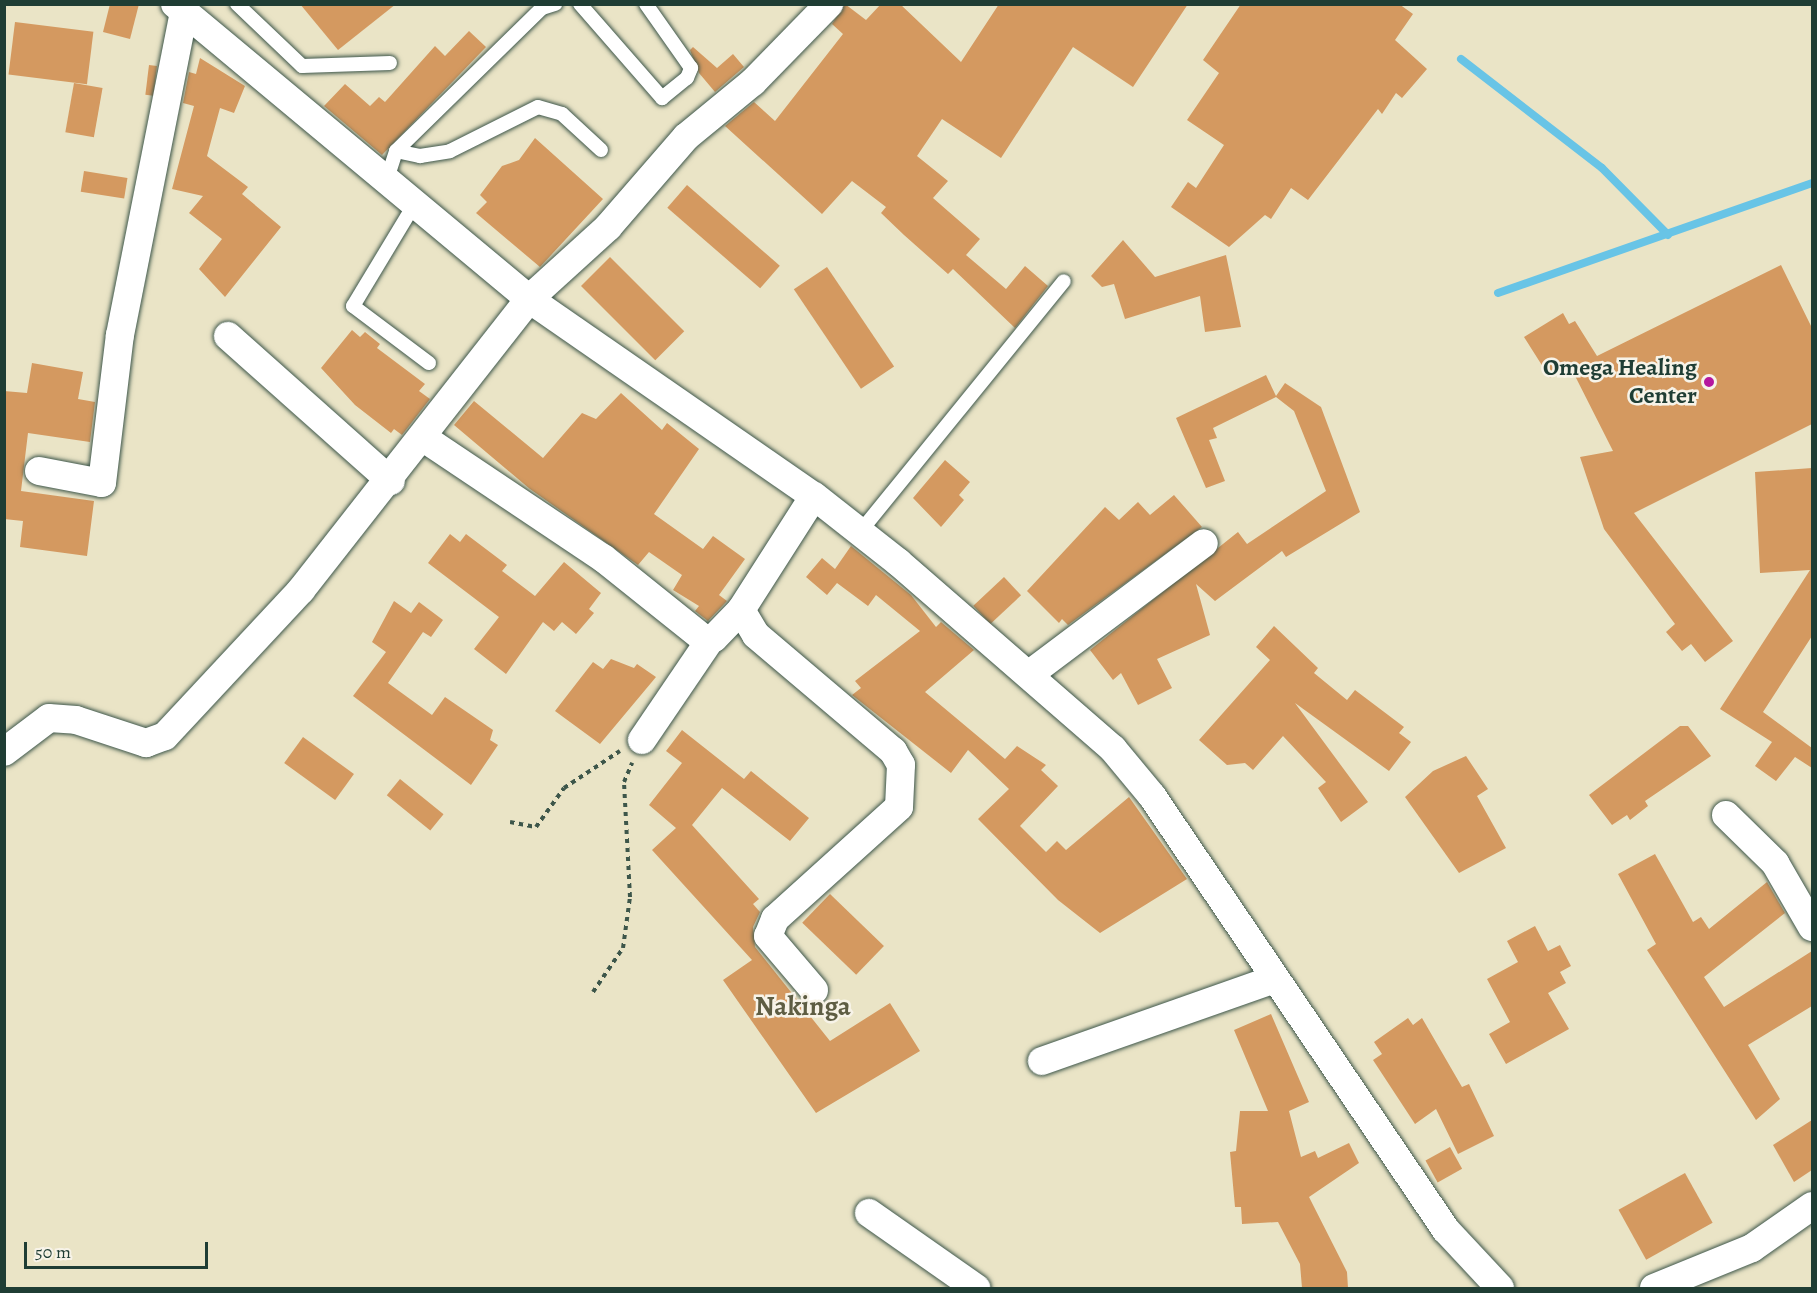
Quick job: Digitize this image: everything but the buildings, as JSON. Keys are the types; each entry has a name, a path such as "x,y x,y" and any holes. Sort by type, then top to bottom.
{"street":[{"path":"4,752 49,718 76,720 146,743 165,736 302,590 425,439 529,299 608,227 686,137 753,82 830,4"},
{"path":"39,471 102,483 120,335 179,9 529,299 814,496 860,532 1031,673 1113,749 1152,796 1272,980 1446,1230 1500,1288"},
{"path":"228,336 391,481"},
{"path":"425,439 540,513 710,640"},
{"path":"642,740 710,640 741,610 814,496"},
{"path":"1031,673 1204,543"},
{"path":"741,610 756,635 893,751 901,765 899,807 775,919 768,936 814,990"},
{"path":"1726,815 1776,863 1812,927"},
{"path":"1042,1060 1272,980"},
{"path":"1654,1288 1752,1248 1812,1206"},
{"path":"869,1213 976,1288"}],"lane":[{"path":"237,4 302,66 331,69 390,63"},
{"path":"386,182 396,151 542,8 555,4"},
{"path":"580,4 662,98 687,78 691,68 646,4"},
{"path":"396,151 420,156 450,151 538,107 562,114 601,150"},
{"path":"414,205 353,306 429,363"},
{"path":"860,532 1064,281"}],"path":[{"path":"510,822 536,827 564,788 642,740"},
{"path":"593,992 623,948 630,897 624,782 642,740"}],"waterway":[{"path":"1461,59 1602,168 1668,235"},
{"path":"1498,293 1812,183"}],"place":[{"name":"Omega Healing Center","path":"1709,382"}],"district":[{"name":"Nakinga","path":"803,1007"}]}
